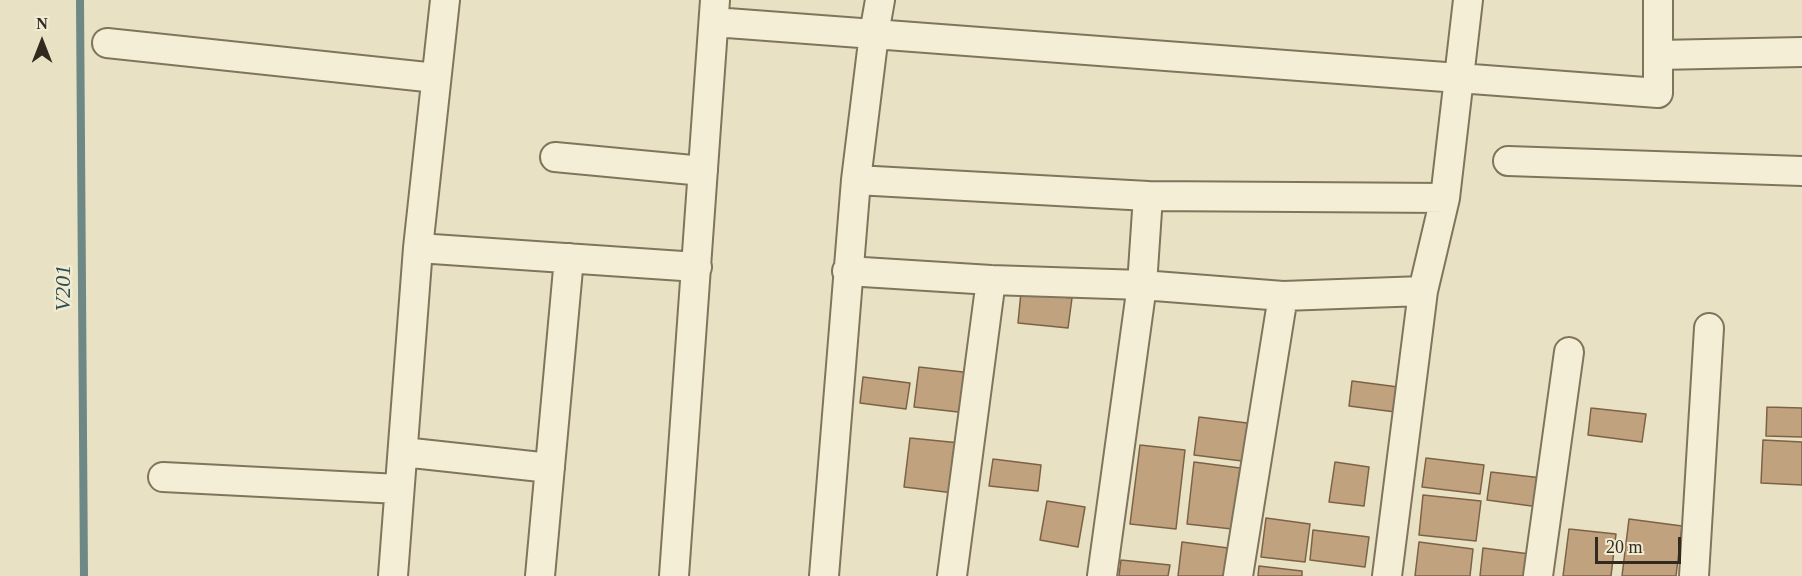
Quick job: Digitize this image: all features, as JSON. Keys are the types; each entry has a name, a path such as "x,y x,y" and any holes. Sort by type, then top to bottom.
{"street":[{"path":"393,576 418,248 445,0"},
{"path":"824,576 847,271 856,180 880,0"},
{"path":"1387,576 1423,291 1445,198 1468,0"},
{"path":"674,576 715,11 874,34 1658,93 1658,0"},
{"path":"107,43 436,78"},
{"path":"1658,55 1802,52"},
{"path":"555,157 703,171"},
{"path":"1508,161 1802,171"},
{"path":"856,180 1148,196 1445,198"},
{"path":"1102,576 1142,285 1148,196"},
{"path":"418,248 697,267"},
{"path":"540,576 570,258"},
{"path":"847,271 991,280 1142,285 1283,296 1423,291"},
{"path":"952,576 991,280"},
{"path":"1238,576 1283,296"},
{"path":"1694,576 1709,328"},
{"path":"1538,576 1569,352"},
{"path":"403,452 550,468"},
{"path":"163,477 399,489"}],"building":[{"path":"1021,292 1072,298 1068,328 1018,323"},
{"path":"919,367 972,373 967,413 914,407"},
{"path":"863,377 910,383 906,409 860,403"},
{"path":"1352,381 1406,388 1403,413 1349,406"},
{"path":"1767,407 1802,408 1802,437 1766,436"},
{"path":"1591,408 1646,414 1642,442 1588,435"},
{"path":"1199,417 1255,424 1250,462 1194,455"},
{"path":"910,438 960,443 954,493 904,487"},
{"path":"1763,440 1802,442 1802,485 1761,483"},
{"path":"1140,445 1185,450 1176,529 1130,524"},
{"path":"1426,458 1484,465 1480,494 1422,487"},
{"path":"993,459 1041,465 1038,491 989,486"},
{"path":"1194,462 1240,468 1232,529 1187,524"},
{"path":"1335,462 1369,467 1364,506 1329,502"},
{"path":"1491,472 1542,478 1539,507 1487,500"},
{"path":"1423,495 1481,501 1476,541 1419,535"},
{"path":"1047,501 1085,507 1078,547 1040,540"},
{"path":"1266,518 1310,524 1305,562 1261,557"},
{"path":"1629,519 1682,526 1676,576 1622,576"},
{"path":"1569,529 1616,534 1611,576 1563,576"},
{"path":"1313,530 1369,537 1365,567 1310,560"},
{"path":"1182,542 1228,548 1224,576 1178,576"},
{"path":"1419,542 1473,549 1470,576 1415,576"},
{"path":"1483,548 1530,554 1527,576 1480,576"},
{"path":"1121,560 1170,565 1168,576 1119,576"},
{"path":"1259,566 1302,571 1302,576 1258,576"}],"waterway":[{"name":"V201","path":"80,0 84,576"}]}
